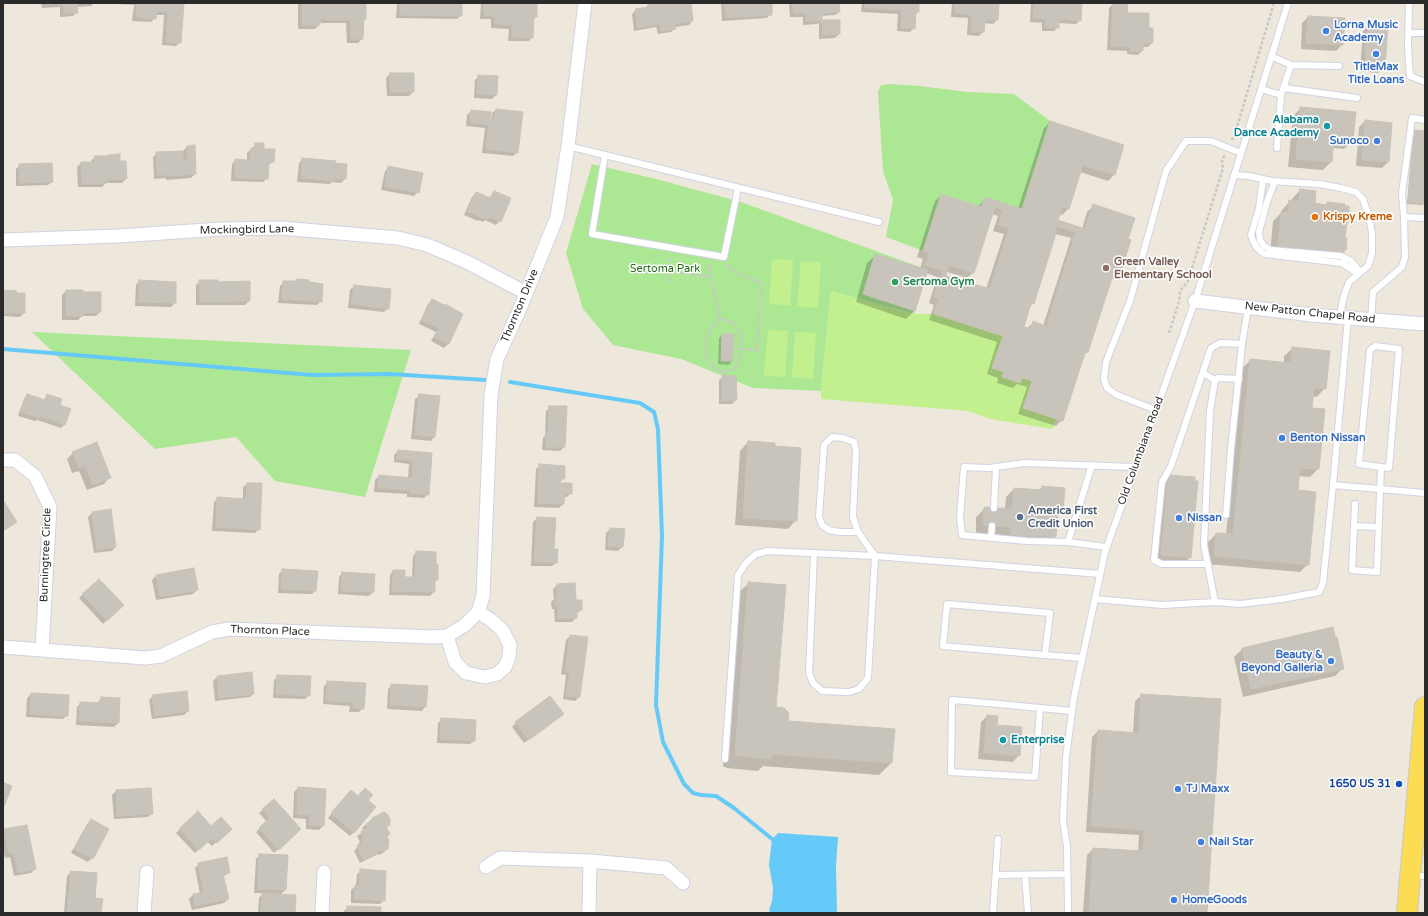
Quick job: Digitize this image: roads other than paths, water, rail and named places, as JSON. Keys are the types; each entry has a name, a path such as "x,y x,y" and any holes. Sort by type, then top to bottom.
{"main road":[{"path":"1407,913 1418,876 1425,707"}],"street":[{"name":"Thornton Drive","path":"447,636 465,626 478,612 483,596 491,395 497,359 518,313 557,217 568,146 585,3"},
{"name":"Mockingbird Lane","path":"3,240 282,228 398,238 427,245 467,262 526,293"},
{"name":"New Patton Chapel Road","path":"1195,301 1344,318 1425,324"},
{"name":"Burningtree Circle","path":"3,460 15,460 35,476 50,507 42,650"},
{"path":"447,636 455,662 466,673 485,678 497,674 505,667 510,644 503,631 491,620 478,612"},
{"name":"Thornton Place","path":"3,647 145,658 160,656 212,632 229,629 432,637 447,636"},
{"path":"486,867 500,858 590,861 666,868 683,883"},
{"path":"589,913 590,861"},
{"path":"144,913 147,872"},
{"path":"322,913 324,872"}],"lane":[{"name":"Old Columbiana Road","path":"1068,913 1067,847 1063,820 1066,757 1072,711 1082,658 1106,548 1195,301 1288,3"},
{"path":"1409,3 1408,33 1410,76 1425,82"},
{"path":"1408,33 1425,34"},
{"path":"1271,56 1291,65 1339,66"},
{"path":"1277,148 1281,95 1291,65"},
{"path":"1284,88 1357,98"},
{"path":"1261,89 1281,95"},
{"path":"1371,320 1373,292 1402,266 1405,258 1402,194 1412,118 1425,120"},
{"path":"1156,410 1117,395 1107,388 1104,378 1106,362 1130,301 1166,171 1186,141 1211,141 1241,153"},
{"path":"568,146 879,222"},
{"path":"604,155 592,234 724,257 738,188"},
{"path":"1095,599 1162,605 1215,602 1240,604 1282,599 1319,592 1323,583 1333,485 1344,318 1343,299 1348,282 1368,266 1372,253 1372,233 1369,217 1363,199 1356,192 1319,184 1275,182 1234,175"},
{"path":"1263,179 1259,208 1252,235 1253,241 1257,248 1264,254 1269,255 1342,263 1359,273"},
{"path":"1275,182 1267,202 1259,232 1260,240 1264,246 1271,250 1341,256 1351,261 1359,273"},
{"path":"1404,217 1425,218"},
{"path":"1226,515 1242,344 1248,308"},
{"path":"1208,564 1162,564 1154,560 1162,482 1171,466 1211,348 1220,343 1242,344"},
{"path":"1375,346 1399,349 1389,468 1381,467 1359,464 1370,350 1375,346"},
{"path":"1202,373 1215,380 1218,378 1239,379"},
{"path":"1215,380 1210,411 1204,545 1215,602"},
{"path":"814,553 809,673 813,683 822,691 849,692 859,689 868,678 875,556 858,532 853,517 856,451 854,442 843,438 832,437 824,445 819,517 822,525 829,530 840,532 858,532"},
{"path":"1106,548 1068,542 1027,541 962,535 960,517 964,467 996,467 1024,463 1135,467"},
{"path":"1068,542 1092,465"},
{"path":"994,508 996,467"},
{"path":"1355,504 1352,570 1377,572 1381,467"},
{"path":"1333,485 1425,493"},
{"path":"991,538 992,526"},
{"path":"1354,526 1378,527"},
{"path":"725,759 738,575 746,563 756,554 768,551 875,556 1100,574"},
{"path":"1045,655 1050,613 947,604 943,646 1045,655 1082,658"},
{"path":"1040,708 1035,777 952,772 952,700 1040,708 1072,711"},
{"path":"993,913 998,839"},
{"path":"996,875 1067,874"},
{"path":"1026,875 1028,913"}],"water":[{"path":"778,833 838,837 836,866 837,913 770,913 769,910 772,901 773,888 769,865 772,839"}],"waterway":[{"path":"3,349 312,375 390,374 486,380"},
{"path":"510,382 640,403 654,412 658,429 662,536 656,705 663,742 684,784 693,793 716,796 734,808 772,839"}],"place":[{"name":"Lorna Music Academy","path":"1326,31"},
{"name":"TitleMax Title Loans","path":"1376,54"},
{"name":"Alabama Dance Academy","path":"1327,126"},
{"name":"Sunoco","path":"1377,141"},
{"name":"Krispy Kreme","path":"1315,217"},
{"name":"Green Valley Elementary School","path":"1106,268"},
{"name":"Sertoma Gym","path":"895,282"},
{"name":"Benton Nissan","path":"1282,438"},
{"name":"America First Credit Union","path":"1020,517"},
{"name":"Nissan","path":"1179,518"},
{"name":"Beauty & Beyond Galleria","path":"1331,661"},
{"name":"Enterprise","path":"1003,740"},
{"name":"1650 US 31","path":"1399,784"},
{"name":"TJ Maxx","path":"1178,789"},
{"name":"Nail Star","path":"1201,842"},
{"name":"HomeGoods","path":"1174,900"}],"park label":[{"name":"Sertoma Park","path":"665,269"}]}
